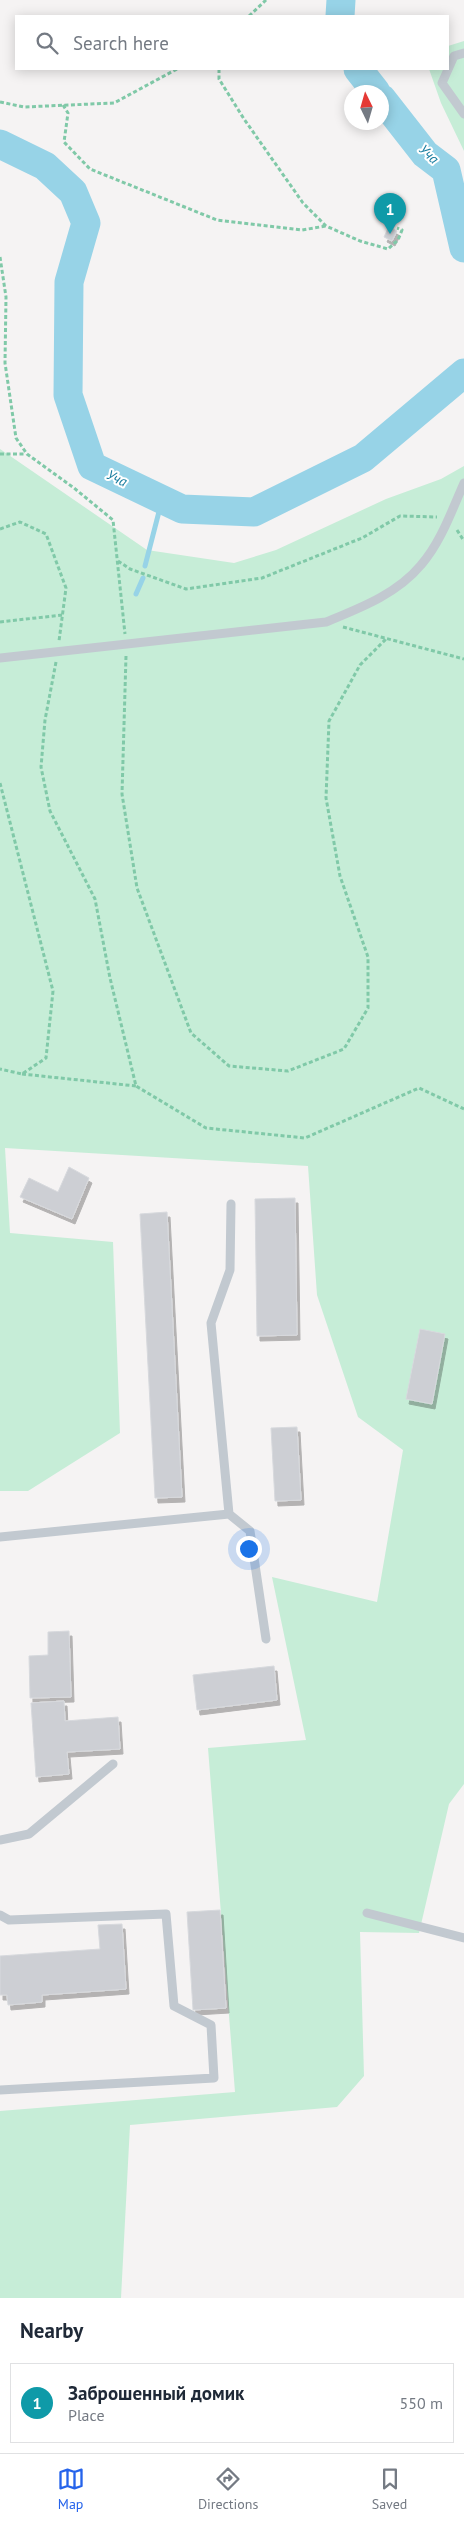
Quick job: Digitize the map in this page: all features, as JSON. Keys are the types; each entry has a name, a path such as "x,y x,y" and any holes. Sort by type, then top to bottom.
{"lane":[{"path":"449,67 454,56 464,53"},
{"path":"448,70 442,83 464,114"},
{"path":"0,658 326,622 360,608 394,589 421,565 441,534 464,483"},
{"path":"229,1514 211,1323 230,1270 231,1204"},
{"path":"0,1537 229,1514 250,1531 266,1639"},
{"path":"0,1840 29,1834 113,1764"},
{"path":"367,1913 464,1938"},
{"path":"0,1915 9,1920 166,1914 174,2006 211,2025 214,2078 0,2090"}],"path":[{"path":"250,15 266,0"},
{"path":"0,102 24,106 114,103 175,70"},
{"path":"219,70 219,78 244,119 304,203 326,226 360,241 388,249 398,240 402,230 397,228"},
{"path":"64,105 68,113 64,142 90,169 217,220 302,230 326,226"},
{"path":"0,257 6,297 5,363 16,438 26,454 74,488 112,520 126,644 122,794 136,878 191,1033 229,1066 288,1070 344,1049 368,1008 368,957 340,876 326,798 329,721 360,665 386,639"},
{"path":"0,454 26,454"},
{"path":"117,561 130,570 186,589 262,578 362,538 400,516 449,517"},
{"path":"0,529 20,522 46,534 66,588 58,651 45,720 41,767 50,811 95,899 110,978 136,1086"},
{"path":"0,622 62,615"},
{"path":"326,622 464,660"},
{"path":"0,783 53,991 46,1058 22,1074"},
{"path":"0,1069 22,1074 136,1086 206,1128 305,1138 419,1088 464,1109"}],"green space":[{"path":"464,41 464,151 441,103 429,70 449,70 449,46"},
{"path":"0,449 147,550 234,563 276,550 386,499 441,479 464,466 464,1784 449,1804 419,1933 360,1932 364,2076 337,2107 130,2125 121,2298 0,2298 0,2111 235,2092 208,1748 306,1740 272,1577 377,1602 403,1450 358,1417 317,1295 308,1166 5,1148 10,1233 113,1242 120,1433 28,1491 0,1491"}],"building":[{"path":"389,226 397,231 392,241 384,237"},
{"path":"69,1167 89,1178 72,1219 20,1197 29,1178 58,1192"},
{"path":"295,1198 297,1335 257,1336 255,1199"},
{"path":"167,1212 182,1497 155,1498 140,1214"},
{"path":"420,1329 445,1334 432,1404 406,1399"},
{"path":"297,1427 301,1500 275,1501 271,1428"},
{"path":"69,1631 71,1697 30,1698 29,1656 48,1655 48,1632"},
{"path":"274,1666 277,1700 197,1710 193,1675"},
{"path":"64,1701 65,1721 118,1717 120,1749 67,1752 69,1774 36,1777 31,1703"},
{"path":"220,1910 226,2008 193,2010 187,1912"},
{"path":"122,1924 126,1989 42,1995 42,2002 8,2005 7,1995 0,1995 0,1956 100,1949 98,1925"}],"waterway":[{"name":"Уча","path":"340,15 341,0"},
{"name":"Уча","path":"359,70 371,85"},
{"name":"Уча","path":"389,108 425,154 446,170 464,248"},
{"name":"Уча","path":"0,144 45,166 73,192 86,223 69,282 68,395 92,466 182,509 254,512 363,458 464,373"},
{"path":"145,566 162,500"},
{"path":"136,594 143,578"}],"place":[{"name":"Заброшенный домик","path":"390,234"}]}
